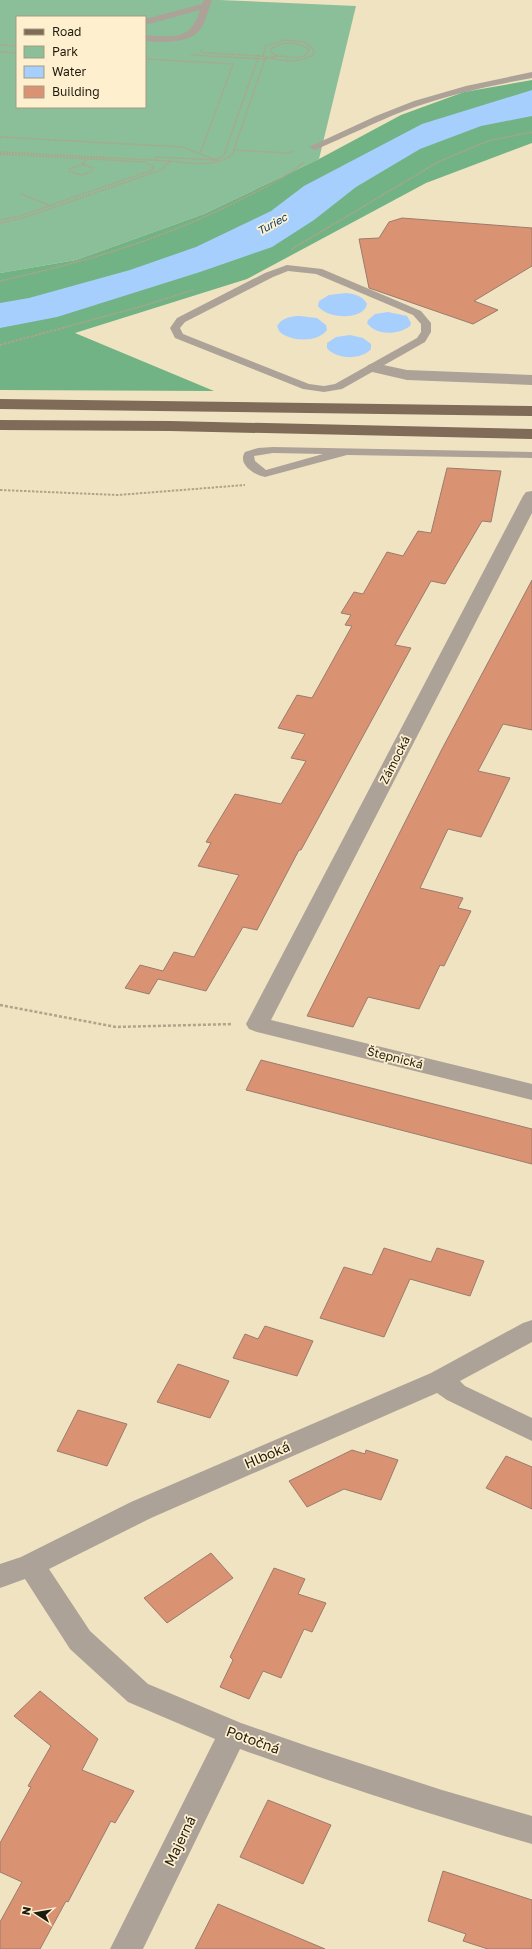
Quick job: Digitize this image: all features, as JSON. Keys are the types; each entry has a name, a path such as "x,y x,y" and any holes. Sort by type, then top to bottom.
{"main road":[{"path":"0,404 532,411"},
{"path":"0,425 170,426 532,434"}],"street":[{"path":"374,368 407,375 532,380"},
{"name":"Zámocká","path":"257,1024 532,496"},
{"name":"Štepnická","path":"257,1024 532,1092"},
{"name":"Hlboká","path":"0,1576 31,1565 141,1510 440,1380 532,1330"},
{"path":"440,1380 456,1393 532,1430"},
{"name":"Potočná","path":"31,1565 80,1640 138,1693 233,1733 310,1761 435,1802 532,1830"},
{"name":"Majerná","path":"126,1949 233,1733"}],"lane":[{"path":"146,22 206,3"},
{"path":"146,38 174,38 195,31 200,22 206,3"},
{"path":"314,147 430,99 460,90 532,75"},
{"path":"287,268 318,272 417,313 426,323 426,332 421,340 374,368 338,387 324,389 307,388 179,336 175,328 181,320 269,275 287,268"},
{"path":"345,452 265,474 252,467 248,458 249,454 258,450 532,455"}],"path":[{"path":"200,50 204,53 263,56 277,60 306,59 313,55 314,50 312,46 306,42 283,40 266,46 263,56"},
{"path":"183,55 265,59 277,56 296,58 306,55 309,50 297,44 278,45 274,47 271,52 277,56"},
{"path":"0,45 16,46"},
{"path":"0,52 16,53"},
{"path":"0,153 145,162 154,160 156,157 216,160 224,155 259,56"},
{"path":"146,59 233,64 200,154"},
{"path":"86,158 218,163 226,160 232,156 265,59"},
{"path":"288,251 438,162 488,141 532,132"},
{"path":"0,137 182,147 216,160"},
{"path":"234,150 287,153 314,147"},
{"path":"0,281 78,263 126,248 196,221 289,174 311,156 314,147"},
{"path":"83,164 93,168 92,171 82,175 70,172 69,169 83,164 86,158"},
{"path":"0,221 24,218 55,208 161,170 170,161"},
{"path":"0,221 50,206 152,170 154,167 145,162"},
{"path":"22,194 55,208"},
{"path":"0,346 195,290"},
{"path":"0,490 118,495 252,485"},
{"path":"0,1005 116,1027 257,1024"}],"green space":[{"path":"0,0 220,0 356,6 319,159 204,214 76,260 0,273"},
{"path":"532,80 532,143 426,183 247,279 75,333 214,391 0,390 0,273 76,260 204,214 319,159 401,115 464,92"}],"water":[{"name":"Turiec","path":"532,90 532,116 481,126 420,149 356,187 314,220 272,247 200,272 57,317 0,328 0,303 29,298 130,270 196,247 271,211 304,186 422,124"},
{"path":"346,293 361,297 367,304 364,310 352,316 336,316 329,314 318,306 319,301 329,295"},
{"path":"388,312 407,316 411,323 410,326 400,331 388,333 376,330 367,323 368,320 375,314"},
{"path":"300,316 317,318 326,325 327,330 317,337 303,340 289,337 279,331 277,326 281,321 290,317"},
{"path":"350,335 363,338 371,344 371,349 362,355 349,357 336,355 327,348 327,343 336,337"}],"building":[{"path":"402,218 532,228 532,266 474,301 498,310 473,324 369,288 359,239 379,238 389,222"},
{"path":"447,468 501,471 491,522 482,521 445,584 431,581 395,645 411,648 301,850 299,850 257,930 243,927 206,991 158,979 149,994 125,988 140,965 163,971 174,952 194,957 239,875 198,866 211,843 206,842 235,794 281,804 306,761 291,758 305,734 278,728 297,695 312,698 352,626 345,625 351,615 341,613 354,592 363,594 387,552 403,556 418,531 431,533"},
{"path":"532,580 532,730 503,724 478,771 510,778 481,837 448,829 420,888 463,898 458,908 471,911 444,966 440,965 419,1009 368,997 353,1027 307,1016 442,749"},
{"path":"261,1060 532,1129 532,1164 246,1090"},
{"path":"384,1248 431,1262 437,1248 484,1261 470,1296 410,1279 384,1337 320,1318 344,1267 372,1275"},
{"path":"265,1326 313,1341 297,1376 233,1358 245,1334 258,1339"},
{"path":"178,1364 229,1381 210,1418 157,1402"},
{"path":"78,1410 127,1424 107,1466 57,1451"},
{"path":"352,1450 365,1454 366,1450 398,1460 381,1500 344,1489 307,1507 289,1481"},
{"path":"506,1456 532,1467 532,1509 486,1488"},
{"path":"211,1553 233,1578 167,1623 144,1598"},
{"path":"274,1568 305,1579 298,1594 326,1603 312,1632 304,1629 281,1678 263,1671 249,1699 220,1687 233,1660 230,1657"},
{"path":"40,1691 98,1739 82,1770 134,1791 115,1823 111,1821 68,1902 66,1901 40,1949 0,1949 0,1922 22,1882 0,1872 0,1843 31,1787 28,1786 51,1746 14,1716"},
{"path":"268,1800 331,1825 303,1884 240,1857"},
{"path":"443,1871 532,1900 532,1949 488,1949 463,1941 466,1934 428,1921"},
{"path":"218,1904 325,1949 195,1949"}]}
